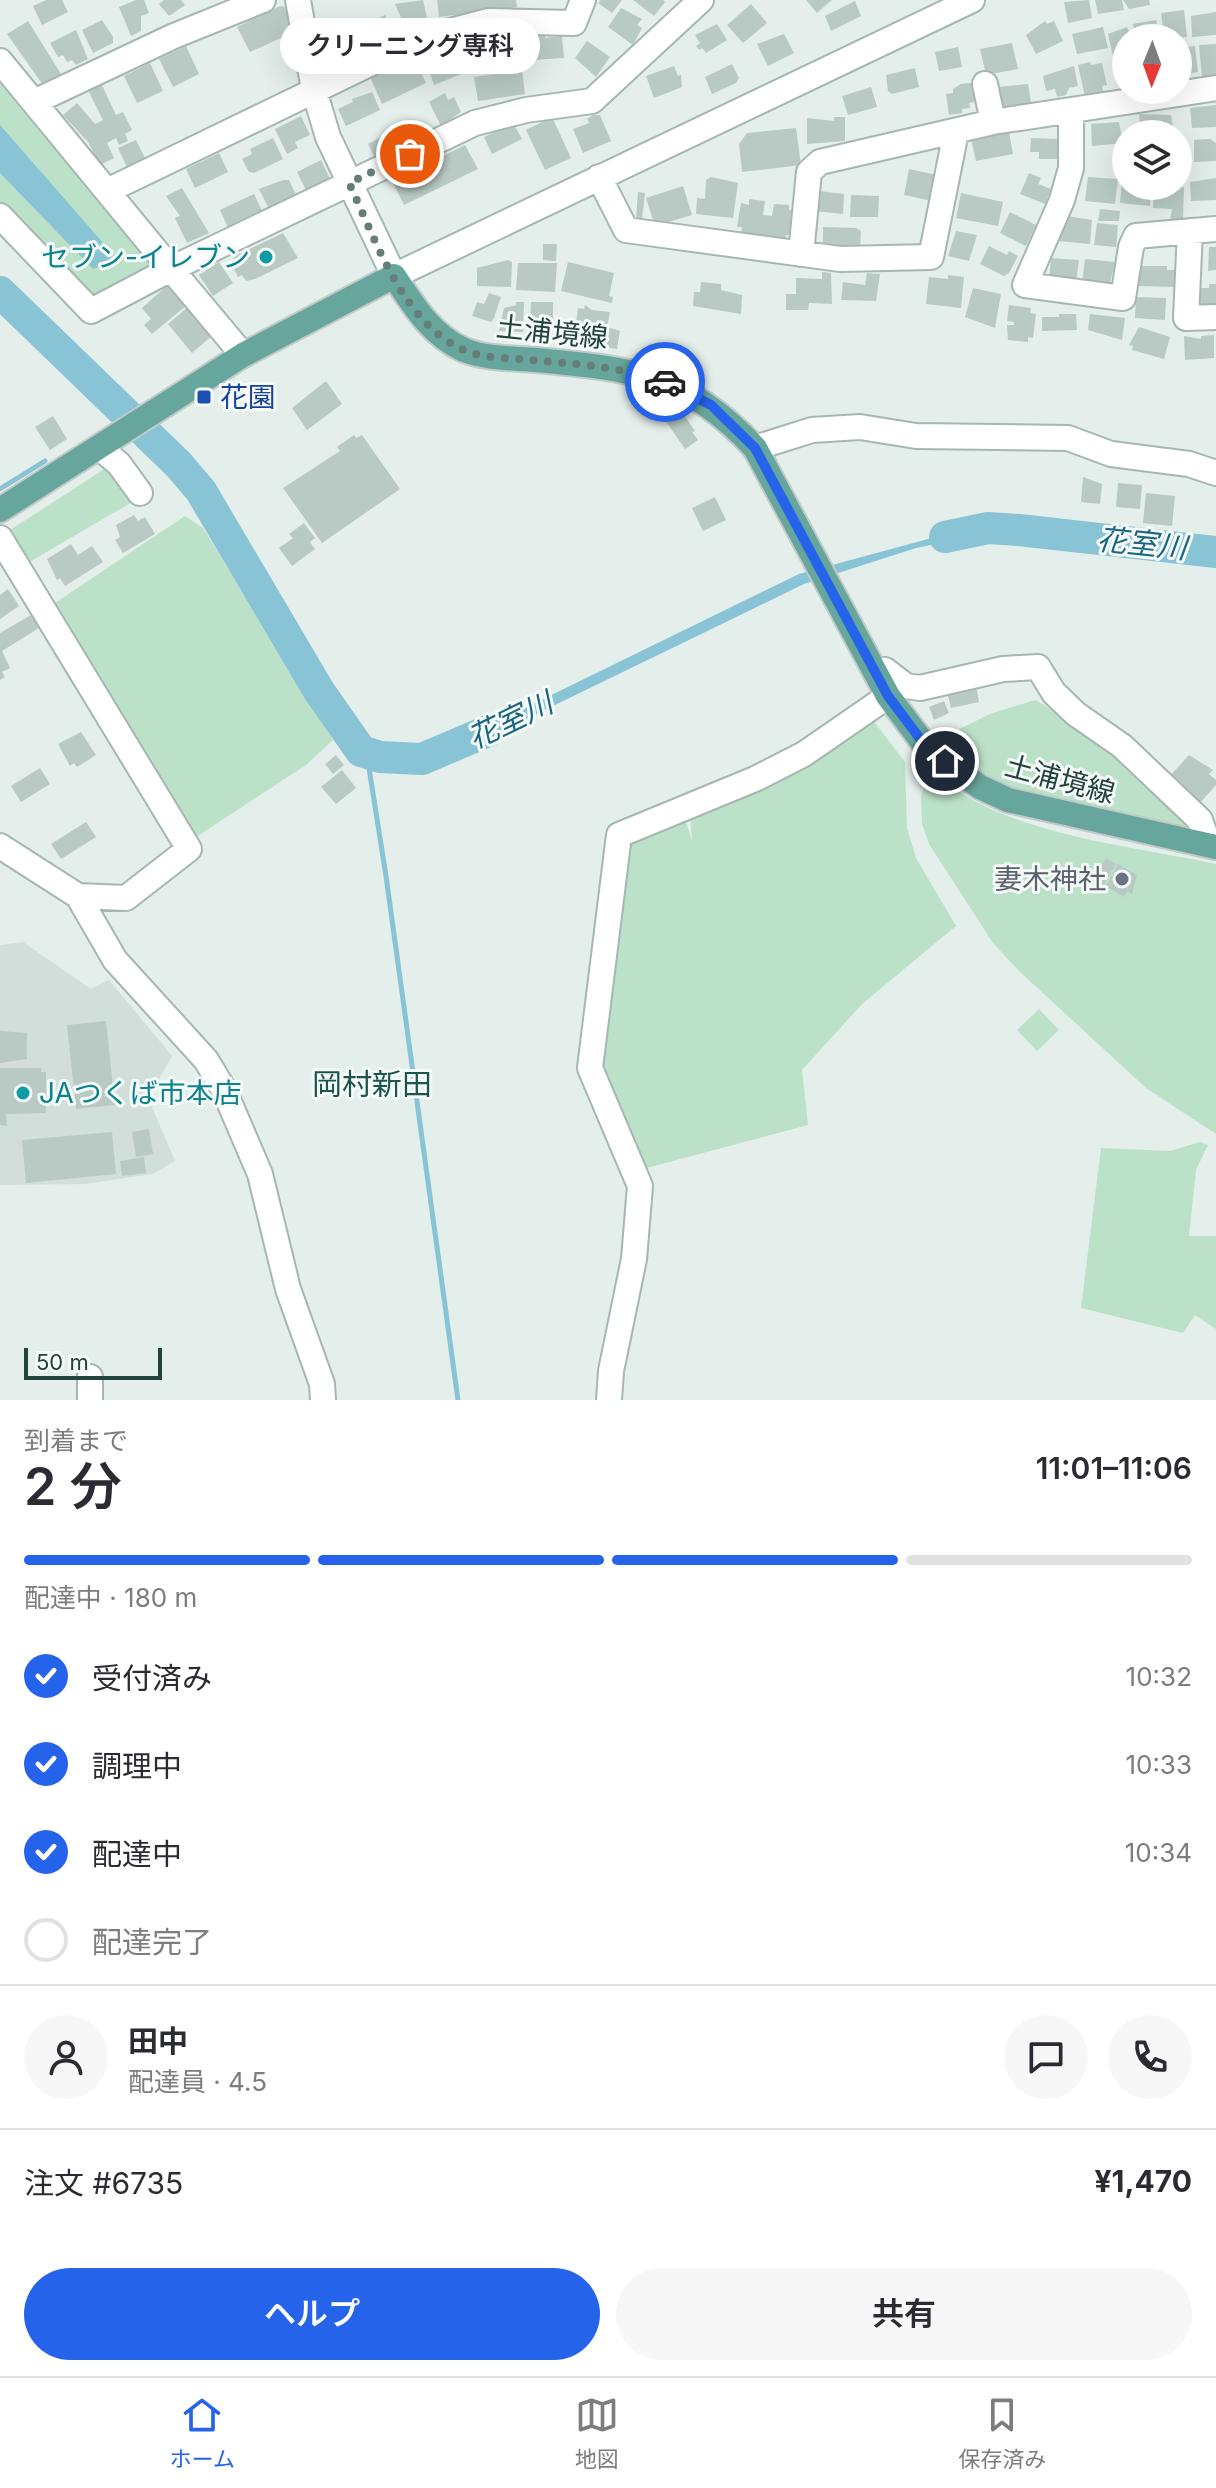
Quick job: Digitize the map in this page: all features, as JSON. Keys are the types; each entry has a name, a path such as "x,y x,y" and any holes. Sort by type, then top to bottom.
{"main road":[{"path":"0,510 166,407 243,355 394,276"},
{"name":"土浦境線","path":"394,276 423,319 466,351 610,368 653,378 711,405 755,448 882,685 927,748 980,787 1047,810 1212,846"}],"street":[{"path":"34,102 174,36 263,0"},
{"path":"298,0 314,90 328,137 394,276 972,0"},
{"path":"107,191 423,38 456,27 517,20 574,23 583,0"},
{"path":"0,216 91,311 171,269 475,123 526,110 592,101 701,0"},
{"path":"0,61 243,355"},
{"path":"985,84 993,122"},
{"path":"801,254 809,172 814,165 993,122 1216,88"},
{"path":"1071,112 1071,168 1062,200 1025,285 1123,298 1131,247 1136,236 1216,229"},
{"path":"599,177 626,230 840,259 931,257 956,132"},
{"path":"1190,231 1186,318 1216,317"},
{"path":"755,448 812,430 860,427 916,436 1068,438 1111,454 1189,464 1216,473"},
{"path":"104,445 140,493"},
{"path":"0,538 64,649 189,849 105,915 96,929"},
{"path":"609,1400 611,1371 634,1259 640,1186 590,1068 619,835 755,779 804,754 882,685 885,670 906,686 920,688 1003,669 1038,667 1054,693 1076,714 1122,746 1200,820 1212,846"},
{"path":"0,846 78,896 115,960 206,1060 224,1090 260,1174 288,1289 322,1384 323,1400"},
{"path":"78,896 126,898"}],"shaded area":[{"path":"23,942 91,989 109,980 172,1056 148,1098 175,1161 153,1174 85,1184 0,1185 0,945"}],"green space":[{"path":"0,77 152,263 150,270 93,298 0,208"},
{"path":"109,466 134,501 26,564 4,534"},
{"path":"185,516 203,528 333,740 306,765 196,837 189,836 49,607"},
{"path":"1035,700 1089,731 1195,830 1183,831 1013,790 982,777 935,741 990,714"},
{"path":"872,719 905,762 907,828 916,858 956,926 862,1004 802,1070 808,1125 639,1170 597,1053 621,861 637,835 685,818 692,842 690,813"},
{"path":"931,767 956,789 1024,822 1104,843 1216,864 1216,1134 1146,1088 1019,971 993,943 929,844 922,824 921,796"},
{"path":"1039,1009 1059,1030 1037,1051 1017,1030"},
{"path":"1200,1142 1208,1145 1196,1170 1189,1236 1216,1236 1216,1329 1195,1315 1183,1333 1081,1308 1101,1148 1170,1151"}],"water":[{"path":"0,125 111,252 111,262 93,269 0,173"},
{"path":"0,284 184,461 232,528 221,535 196,495 159,454 132,414 0,300"},
{"path":"987,523 990,533 916,548 804,584 452,755 449,745 799,574"}],"building":[{"path":"46,0 62,0 68,12 42,25 33,6"},
{"path":"144,0 149,13 141,16 141,31 131,36 119,7"},
{"path":"164,0 181,0 185,5 169,16 159,4"},
{"path":"423,0 428,22 407,31 395,4"},
{"path":"437,0 516,0 517,7 439,17"},
{"path":"601,0 622,0 612,13 598,3"},
{"path":"633,0 663,0 665,2 654,16"},
{"path":"806,0 832,0 817,13"},
{"path":"1089,0 1092,18 1068,23 1064,2"},
{"path":"1095,0 1122,0 1124,10 1098,14"},
{"path":"1123,0 1149,0 1150,5 1129,9"},
{"path":"855,1 861,16 831,31 825,16"},
{"path":"751,4 767,23 743,43 727,25"},
{"path":"280,6 285,7 292,33 250,52 237,27"},
{"path":"621,8 642,19 637,25 642,28 633,45 608,27"},
{"path":"1184,10 1186,24 1162,24 1161,13"},
{"path":"1216,12 1216,35 1192,37 1191,16"},
{"path":"385,15 396,38 369,51 360,33 371,28 369,23"},
{"path":"102,20 113,37 113,43 93,53 82,30"},
{"path":"1156,20 1157,24 1133,24"},
{"path":"28,21 61,74 43,85 7,34"},
{"path":"1045,21 1047,24 1054,21 1063,41 1036,54 1026,35"},
{"path":"717,24 727,40 706,53 702,48 699,50 696,46 700,43 695,35"},
{"path":"1103,27 1108,48 1077,54 1072,34"},
{"path":"353,29 366,54 335,70 322,45"},
{"path":"76,30 88,59 76,65 72,60 67,62 63,55 58,57 50,43"},
{"path":"514,31 517,54 477,59 474,37"},
{"path":"545,33 545,38 562,36 564,58 533,60 531,34"},
{"path":"784,34 794,53 768,66 757,44"},
{"path":"587,41 610,57 596,77 575,58"},
{"path":"1012,43 1018,69 986,75 980,49"},
{"path":"1216,44 1216,76 1202,77 1199,45"},
{"path":"186,46 199,74 173,87 159,59"},
{"path":"1192,46 1195,46 1198,72 1192,73"},
{"path":"958,47 962,67 939,71 935,52"},
{"path":"459,52 466,72 434,85 426,62"},
{"path":"413,57 426,83 382,104 370,77"},
{"path":"1090,62 1091,65 1102,63 1107,85 1102,86 1104,93 1085,97 1078,65"},
{"path":"150,63 163,91 137,103 124,76"},
{"path":"732,64 739,78 736,83 712,94 705,77"},
{"path":"674,66 678,76 681,75 682,87 654,98 646,76"},
{"path":"1074,66 1078,86 1069,88 1066,95 1057,97 1055,89 1046,91 1043,76"},
{"path":"915,68 919,87 892,94 888,91 886,75"},
{"path":"522,70 525,94 478,101 474,77"},
{"path":"977,82 980,101 969,103 970,108 962,109 962,113 949,115 946,94 953,93 953,89 961,84"},
{"path":"101,83 116,115 123,112 132,130 125,134 128,141 119,145 116,138 107,143 114,158 100,165 88,142 63,115 77,103 95,124 103,120 88,90"},
{"path":"1028,84 1031,103 1001,107 998,87"},
{"path":"871,87 877,107 848,115 842,96"},
{"path":"372,92 380,110 346,126 338,109 353,102 352,99"},
{"path":"445,93 448,100 454,97 461,112 441,126 429,102"},
{"path":"1216,105 1216,127 1192,128 1190,108"},
{"path":"1139,114 1171,115 1172,120 1140,120"},
{"path":"600,115 611,141 583,153 573,129 589,123 587,119"},
{"path":"301,116 310,135 295,142 298,148 287,154 275,129"},
{"path":"552,117 571,158 545,170 526,130"},
{"path":"834,117 845,117 845,141 807,144 807,118 834,121"},
{"path":"1112,122 1112,144 1092,146 1091,124"},
{"path":"513,123 522,139 492,154 484,137"},
{"path":"796,128 801,165 742,172 739,144 747,133"},
{"path":"1009,132 1013,154 976,161 971,139"},
{"path":"387,134 393,146 374,156 368,144"},
{"path":"273,138 283,159 254,173 249,172 242,159 252,154 250,149"},
{"path":"1031,138 1060,139 1060,159 1039,159 1039,152 1030,152"},
{"path":"1210,139 1216,143 1216,161 1194,162 1194,140"},
{"path":"136,140 146,160 128,169 118,148"},
{"path":"465,145 478,169 404,205 392,181"},
{"path":"219,153 228,172 195,188 186,169"},
{"path":"321,160 331,181 307,192 297,172"},
{"path":"909,169 937,175 932,201 904,195"},
{"path":"1029,173 1041,178 1038,184 1051,189 1045,204 1020,194"},
{"path":"711,177 738,183 733,218 696,214 697,198 705,199 706,180"},
{"path":"1088,177 1112,179 1112,200 1115,200 1115,204 1085,201"},
{"path":"1216,178 1216,200 1191,201 1192,182"},
{"path":"289,180 296,195 277,204 278,208 269,209 259,189"},
{"path":"683,186 692,215 655,226 646,198"},
{"path":"182,188 209,233 187,243 175,218 180,216 166,196"},
{"path":"819,191 844,194 843,214 815,211"},
{"path":"638,192 645,193 642,219 636,219"},
{"path":"961,193 1003,202 998,226 956,218"},
{"path":"254,194 263,213 229,230 220,210"},
{"path":"851,195 879,196 878,217 850,217"},
{"path":"749,199 765,201 763,215 772,216 774,204 789,205 789,210 794,211 793,235 786,235 785,242 741,235 742,227 737,227 741,203 749,205"},
{"path":"1120,200 1150,200 1150,206 1120,203"},
{"path":"1153,200 1184,200 1183,221 1170,220 1172,209 1153,208"},
{"path":"1100,209 1120,211 1119,221 1098,221"},
{"path":"1010,212 1036,225 1026,246 1000,233"},
{"path":"1067,216 1092,220 1090,244 1059,241"},
{"path":"1097,223 1118,225 1116,247 1094,245"},
{"path":"823,227 856,228 861,231 860,248 823,248"},
{"path":"956,231 977,235 969,261 948,256"},
{"name":"セブン-イレブン","path":"283,233 298,258 255,279 246,281 242,275 238,277 231,263 235,261 233,257"},
{"path":"543,244 557,244 556,261 543,260"},
{"path":"989,246 1007,255 1009,251 1018,256 1009,273 1004,276 980,264"},
{"path":"1209,247 1216,247 1216,270 1208,271"},
{"path":"1051,258 1079,260 1076,283 1049,279"},
{"path":"1085,259 1115,262 1109,286 1082,283"},
{"path":"508,260 512,262 511,287 477,286 477,268"},
{"path":"219,262 233,283 213,296 199,275"},
{"path":"568,262 614,273 609,296 613,297 612,303 561,291"},
{"path":"518,263 557,263 555,292 516,290"},
{"path":"1138,266 1167,266 1167,270 1176,270 1176,287 1137,286"},
{"path":"822,272 831,273 832,304 809,303 808,310 786,310 786,294 796,294 796,278 822,279"},
{"path":"867,273 880,274 876,301 841,300 843,282 865,285"},
{"path":"948,275 964,277 961,308 926,304 929,277 948,279"},
{"path":"701,282 721,284 721,290 742,295 741,314 693,306 694,292 700,292"},
{"path":"169,284 187,305 152,334 144,325 151,319 142,308"},
{"path":"1209,284 1216,284 1216,304 1199,305 1198,288 1209,288"},
{"path":"973,288 1001,294 995,328 965,317"},
{"path":"489,293 501,297 491,322 472,316 477,302 484,304"},
{"path":"1136,297 1166,298 1165,320 1135,318"},
{"path":"516,302 524,302 523,332 499,331 504,308 516,305"},
{"path":"531,302 553,302 553,322 530,326"},
{"path":"585,305 592,310 610,312 607,327 620,331 617,349 606,347 607,342 597,340 599,324 592,323 590,329 576,323 578,308 584,309"},
{"path":"1009,305 1031,308 1030,313 1036,314 1033,338 1028,337 1028,342 1008,340 1007,325 1014,325 1014,322 1007,321"},
{"path":"189,306 213,335 192,353 168,324"},
{"path":"1059,314 1076,314 1077,330 1042,331 1042,317 1059,317"},
{"path":"1090,314 1125,318 1122,340 1088,330"},
{"path":"1139,327 1170,337 1164,359 1132,350 1133,346 1129,345"},
{"path":"1214,335 1214,358 1185,360 1184,336 1201,339 1201,336"},
{"path":"326,381 342,404 307,430 292,408"},
{"path":"670,406 676,416 682,412 695,431 692,432 698,440 685,449 660,413"},
{"path":"53,416 67,439 50,450 35,427"},
{"path":"354,435 356,438 362,435 400,489 322,543 283,488 340,451 337,447"},
{"path":"1083,477 1102,484 1100,504 1081,502"},
{"path":"1118,483 1142,485 1140,509 1116,507"},
{"path":"1146,493 1175,496 1172,526 1143,523"},
{"path":"715,497 726,520 703,531 692,508"},
{"path":"134,515 138,521 145,517 155,534 123,553 115,540 120,537 116,525"},
{"path":"304,523 315,538 310,542 315,549 292,566 279,548 293,538 289,534"},
{"path":"71,544 78,555 92,546 103,562 65,586 60,578 57,580 47,559"},
{"path":"8,589 19,606 0,619 0,595"},
{"path":"31,615 39,628 2,651 10,668 2,672 5,677 0,680 0,633"},
{"path":"976,685 979,702 951,708 947,691"},
{"path":"944,701 949,713 934,720 929,707"},
{"path":"81,732 96,755 77,767 74,763 70,766 58,744"},
{"path":"336,755 344,765 333,774 325,764"},
{"path":"1189,755 1213,770 1209,774 1216,780 1216,785 1200,803 1169,777"},
{"path":"40,768 50,784 21,802 11,786"},
{"path":"342,770 356,788 336,804 321,787"},
{"path":"86,822 96,837 61,859 51,844"},
{"path":"1106,858 1116,864 1104,884 1094,878"},
{"name":"妻木神社","path":"1118,864 1137,875 1132,894 1127,891 1124,897 1106,886"},
{"path":"106,1021 115,1105 76,1109 67,1025"},
{"path":"0,1031 27,1033 27,1059 0,1063"},
{"name":"JAつくば市本店","path":"0,1068 41,1068 41,1072 46,1072 46,1113 6,1114 7,1126 0,1125"},
{"path":"149,1129 153,1154 136,1157 132,1132"},
{"path":"112,1132 116,1174 26,1183 22,1140"},
{"path":"144,1157 146,1173 122,1176 120,1161"}],"waterway":[{"name":"花室川","path":"0,292 179,465 201,491 319,691 361,751 380,757 422,759 488,731"},
{"path":"0,489 45,461"},
{"name":"花室川","path":"945,537 988,528 1216,552"},
{"path":"361,751 369,768 386,876 458,1400"}],"way so far":[{"path":"410,154 349,183 394,276 415,309 432,327 453,344 481,355 610,368 665,382"}],"place":[{"name":"クリーニング専科","path":"410,154"},
{"name":"セブン-イレブン","path":"266,257"},
{"name":"花園","path":"204,397"},
{"name":"妻木神社","path":"1122,879"},
{"name":"JAつくば市本店","path":"23,1093"}],"district":[{"name":"岡村新田","path":"372,1084"}],"route":[{"path":"665,382 711,405 755,448 888,696 927,748 945,761"}]}
